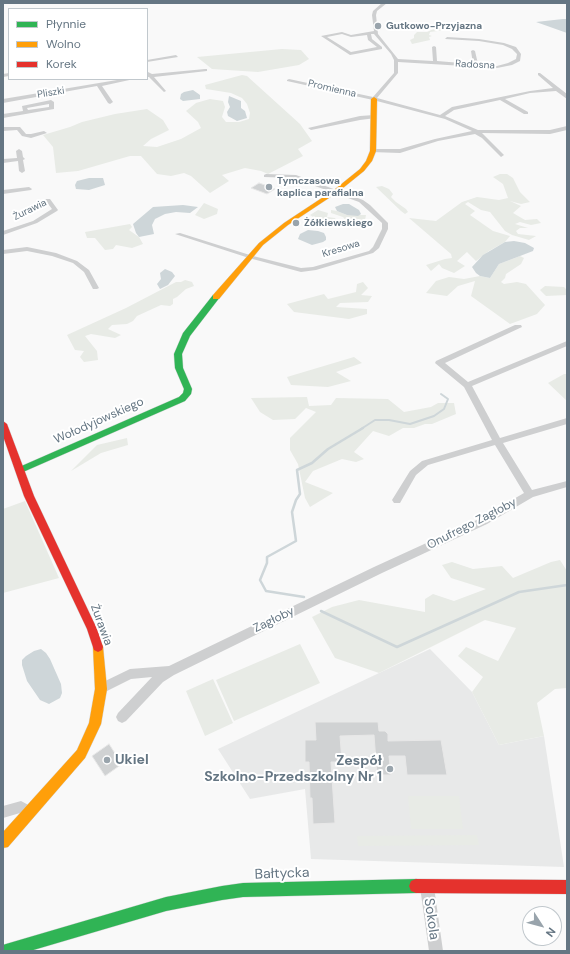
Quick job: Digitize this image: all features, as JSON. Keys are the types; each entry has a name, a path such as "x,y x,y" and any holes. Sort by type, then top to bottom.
{"street":[{"path":"251,257 261,244 286,224 336,191 362,170 369,161 373,151 374,99 396,73 396,60 393,54 375,32 375,11 385,3"},
{"path":"369,33 370,39 380,48 350,54 323,36 342,33 351,36 369,33 375,32"},
{"name":"Radosna","path":"396,60 497,67 510,64 518,60 519,54 514,48 494,41 447,38"},
{"path":"434,47 435,62"},
{"path":"474,51 476,66"},
{"path":"148,61 176,56"},
{"path":"148,75 205,70"},
{"path":"540,74 567,97"},
{"path":"148,75 164,91"},
{"name":"Pliszki","path":"3,101 126,80"},
{"name":"Promienna","path":"289,80 442,116 456,121 476,132 492,143 501,154"},
{"path":"99,85 110,102"},
{"path":"442,116 452,109 530,92 557,89"},
{"path":"500,98 526,113"},
{"path":"3,116 52,108 51,102 24,107 26,112"},
{"path":"311,128 360,118 374,118"},
{"path":"3,129 10,127 18,128 24,135 31,136 44,133"},
{"path":"373,151 400,152 437,140 476,132 550,132 567,128"},
{"path":"19,151 22,159 22,171"},
{"path":"3,161 22,159"},
{"path":"266,176 294,176 336,191"},
{"name":"Żurawia","path":"3,192 28,189"},
{"name":"Kresowa","path":"178,234 251,257 301,270 314,269 371,252 376,248 385,229 385,223 361,201 336,191"},
{"name":"Żurawia","path":"3,233 35,222 55,210 48,200"},
{"path":"3,252 27,249 75,262 87,271 95,288"},
{"name":"Wołodyjowskiego","path":"20,470 182,399 187,394 188,389 179,368 178,354 186,335 204,311 251,257"},
{"path":"518,327 439,363 467,385 497,441 530,494"},
{"path":"467,385 567,343"},
{"path":"396,500 413,473 425,463 567,421"},
{"name":"Żurawia","path":"3,424 29,496 92,629 99,651 101,688 94,724 86,746 75,762 3,842"},
{"name":"Onufrego Zagłoby","path":"378,570 484,521 530,494 567,484"},
{"name":"Zagłoby","path":"122,717 159,678 170,671 378,570"},
{"name":"Zagłoby","path":"101,688 130,674 170,671"},
{"path":"3,812 21,807 30,812"},
{"name":"Bałtycka","path":"6,951 166,904 222,892 271,888 400,886 567,887"},
{"name":"Sokola","path":"427,887 436,951"}],"shaded area":[{"path":"563,19 567,19 567,33 536,22"},
{"path":"438,27 445,30 430,32 429,35 432,36 429,37 430,40 412,44 410,40 414,38 414,35 417,32 427,32"},
{"path":"282,49 301,50 309,59 299,65 258,72 212,69 197,57"},
{"path":"242,75 247,76 300,124 312,141 298,149 303,156 268,174 245,168 222,175 229,181 210,193 191,176 184,173 171,176 157,174 141,156 130,156 78,171 56,173 53,147 43,135 82,122 115,114 147,109 163,120 169,130 151,139 143,146 157,147 181,139 201,128 198,122 186,111 196,103 210,99 223,101 225,107 222,117 226,122 239,122 249,119 250,113 247,104 242,98 231,93 206,89 205,85"},
{"path":"193,90 200,95 200,99 183,101 180,99 181,94"},
{"path":"229,96 241,101 241,108 245,111 247,118 237,121 228,116 227,112 230,107 228,102"},
{"path":"500,174 507,174 513,178 520,192 530,202 521,204 510,201 521,206 513,213 525,220 537,219 541,223 531,225 520,222 515,224 528,228 520,228 516,231 518,234 536,236 529,240 512,235 505,231 490,212 481,210 468,202 465,204 475,211 470,215 493,231 510,236 505,242 489,251 476,261 467,252 457,261 465,266 454,273 442,268 439,264 431,271 426,265 452,258 451,254 409,218 436,221 462,202 477,197 499,200 508,198 503,184 493,177"},
{"path":"89,178 103,178 105,185 89,190 76,189 75,185 77,181"},
{"path":"382,186 389,189 393,194 391,197 408,212 405,214 401,211 376,187"},
{"path":"204,203 218,209 217,214 204,219 195,215"},
{"path":"343,204 349,204 359,210 361,214 358,216 347,215 337,211 335,207"},
{"path":"183,205 198,207 190,213 176,212 165,214 155,219 152,225 154,234 139,237 136,233 133,224 153,207"},
{"path":"318,210 328,213 327,217 335,218 337,222 333,225 321,224 319,221 310,219 313,217 310,215"},
{"path":"331,210 347,215 366,215 365,220 347,222 343,217 331,213"},
{"path":"130,224 132,227 129,230 139,237 143,244 132,248 116,245 113,249 105,250 95,238 87,238 85,232"},
{"path":"308,230 324,233 326,240 312,245 298,239 300,234"},
{"path":"514,241 525,243 534,248 533,251 499,264 490,278 480,276 476,273 472,267 483,255 505,242"},
{"path":"520,256 524,258 521,264 506,274 505,278 501,282 504,284 517,282 526,284 545,305 537,314 510,324 471,296 475,281 458,286 447,296 426,293 436,281 449,277 464,279 480,276 490,278 499,264"},
{"path":"165,269 172,272 175,276 168,285 160,289 157,284 161,279 160,273"},
{"path":"185,280 192,282 194,286 186,289 173,299 173,304 170,306 161,305 137,316 133,321 127,324 112,325 108,329 121,335 115,338 91,334 85,336 97,351 98,360 84,362 80,357 84,351 75,350 67,335 126,308 176,282"},
{"path":"363,282 368,288 361,295 372,296 368,302 340,303 336,307 367,309 367,314 349,319 294,312 287,304 324,294 328,299 356,292 357,284"},
{"path":"545,286 564,287 567,290 567,295 546,296 540,290"},
{"path":"354,357 362,363 336,372 351,381 328,387 291,385 287,377"},
{"path":"564,374 567,374 567,401 548,383"},
{"path":"307,397 309,406 331,405 336,398 388,399 404,412 431,407 438,403 454,403 456,414 432,424 425,424 414,428 403,428 389,436 373,431 354,452 364,459 356,462 342,459 313,471 305,482 333,493 310,507 305,498 298,464 290,450 290,438 316,412 306,408 295,419 273,420 260,412 251,398"},
{"path":"127,438 128,445 101,453 71,471 97,445"},
{"path":"25,501 59,578 3,593 3,509"},
{"path":"560,560 567,571 567,688 555,689 537,703 544,736 499,745 472,692 483,677 458,656 466,647 498,661 516,628 485,620 379,673 335,658 312,617 332,607 359,600 425,612 425,599 433,594 454,601 486,589 451,578 442,565 452,562 473,569 502,566 513,578 551,562"},
{"path":"300,644 320,683 234,721 216,680"},
{"path":"41,649 50,659 61,684 62,693 60,698 49,704 40,700 27,681 22,665 22,660 26,656"},
{"name":"Zespół Szkolno-Przedszkolny Nr 1","path":"430,649 472,692 499,745 544,736 564,867 311,859 305,789 250,799 218,749"},
{"path":"213,679 233,723 205,736 186,691"},
{"path":"408,796 459,796 463,829 411,829"},
{"path":"477,835 479,845 358,846 357,836"}],"building":[{"path":"259,183 275,189 267,194 251,188"},
{"path":"315,722 378,722 379,731 385,731 388,734 388,741 441,740 447,775 407,775 405,756 389,756 391,775 377,775 374,735 340,736 342,762 331,762 335,823 313,824 312,798 310,798 309,762 305,762 305,740 316,740"},
{"name":"Ukiel","path":"109,744 122,764 105,776 92,756"}],"waterway":[{"path":"361,429 375,420 389,420 410,424 434,416 444,409 448,399 441,394"},
{"path":"304,597 266,591 260,580 267,563 267,557 296,541 292,512 296,500 300,494 297,470 312,463 328,449 363,428"},
{"path":"321,611 397,647 519,592 567,585"}],"traffic: fast":[{"path":"20,470 182,399 187,394 188,389 179,368 178,354 186,335 216,297"},
{"path":"6,951 166,904 222,893 243,890 416,886"}],"traffic: slow":[{"path":"216,297 261,244 286,224 336,191 362,170 369,161 373,151 374,99"},
{"path":"3,842 81,754 95,724 101,689 98,647"}],"traffic: jam":[{"path":"3,424 29,496 92,629 98,647"},
{"path":"416,886 567,887"}],"place":[{"name":"Gutkowo-Przyjazna","path":"378,26"},
{"name":"Tymczasowa kaplica parafialna","path":"269,187"},
{"name":"Żółkiewskiego","path":"296,223"},
{"name":"Ukiel","path":"107,760"},
{"name":"Zespół Szkolno-Przedszkolny Nr 1","path":"390,769"}]}
